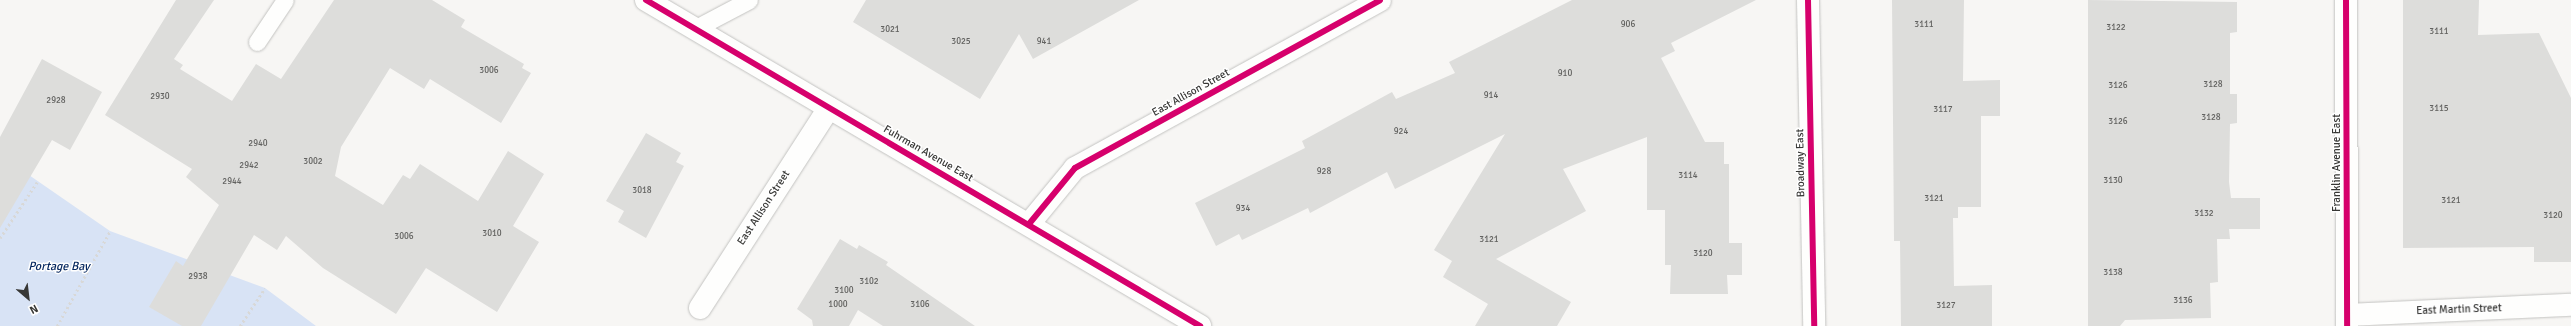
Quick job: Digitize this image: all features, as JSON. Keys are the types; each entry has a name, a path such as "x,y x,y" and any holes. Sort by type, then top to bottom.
{"street":[{"name":"Fuhrman Avenue East","path":"646,0 1200,326"},
{"name":"East Allison Street","path":"1029,224 1075,168 1380,0"},
{"name":"Broadway East","path":"1808,0 1814,326"},
{"name":"Franklin Avenue East","path":"2346,0 2347,320"},
{"name":"East Allison Street","path":"700,308 829,108"},
{"name":"East Martin Street","path":"2347,320 2571,306"}],"lane":[{"path":"258,42 285,0"},
{"path":"694,29 749,0"}],"path":[{"path":"0,238 37,182"},
{"path":"57,326 110,231"},
{"path":"240,326 265,288"}],"water":[{"name":"Portage Bay","path":"0,155 110,231 265,288 316,326 0,326"}],"building":[{"path":"176,0 214,0 174,59 183,65 180,69 232,101 256,64 281,79 334,0 432,0 465,20 461,27 524,64 522,68 531,73 501,123 430,79 424,89 390,68 341,147 335,176 383,205 403,175 410,179 420,164 478,201 508,151 544,174 513,226 539,242 497,312 426,268 396,314 323,268 286,236 277,250 254,235 201,326 182,326 149,307 176,261 183,266 219,205 186,177 192,169 105,115"},
{"path":"866,0 1139,0 1033,59 1019,34 980,99 853,22"},
{"path":"1572,0 1756,0 1671,43 1675,51 1661,58 1705,142 1724,142 1724,164 1729,164 1729,243 1742,243 1742,275 1727,275 1728,294 1670,294 1671,265 1665,265 1665,210 1647,210 1647,137 1563,169 1586,211 1496,259 1571,302 1557,326 1475,326 1488,304 1443,277 1452,261 1434,250 1505,134 1395,189 1387,172 1310,213 1308,208 1242,240 1239,234 1216,246 1195,203 1305,148 1302,141 1392,92 1396,99 1455,73 1449,62"},
{"path":"1892,0 1964,0 1963,81 2000,80 2000,116 1981,116 1981,207 1958,207 1958,218 1953,218 1954,286 1992,285 1992,326 1901,326 1900,241 1894,241"},
{"path":"2088,0 2237,2 2237,32 2230,33 2230,94 2237,94 2237,123 2230,124 2229,182 2231,198 2260,198 2260,229 2229,229 2230,239 2217,239 2218,282 2210,283 2211,318 2125,320 2120,326 2088,326"},
{"path":"2403,0 2479,0 2478,35 2539,33 2571,98 2571,262 2534,262 2534,247 2403,248"},
{"path":"42,59 102,92 70,150 52,140 0,228 0,137"},
{"path":"646,133 681,153 676,162 684,166 646,238 618,222 624,211 606,201"},
{"path":"840,239 857,249 859,245 888,262 886,265 975,326 883,326 858,310 849,326 813,326 812,320 797,309"}],"cycle path":[{"path":"646,0 1200,326"},
{"path":"1029,224 1075,168 1380,0"},
{"path":"1808,0 1814,326"},
{"path":"2346,0 2347,326"}]}
